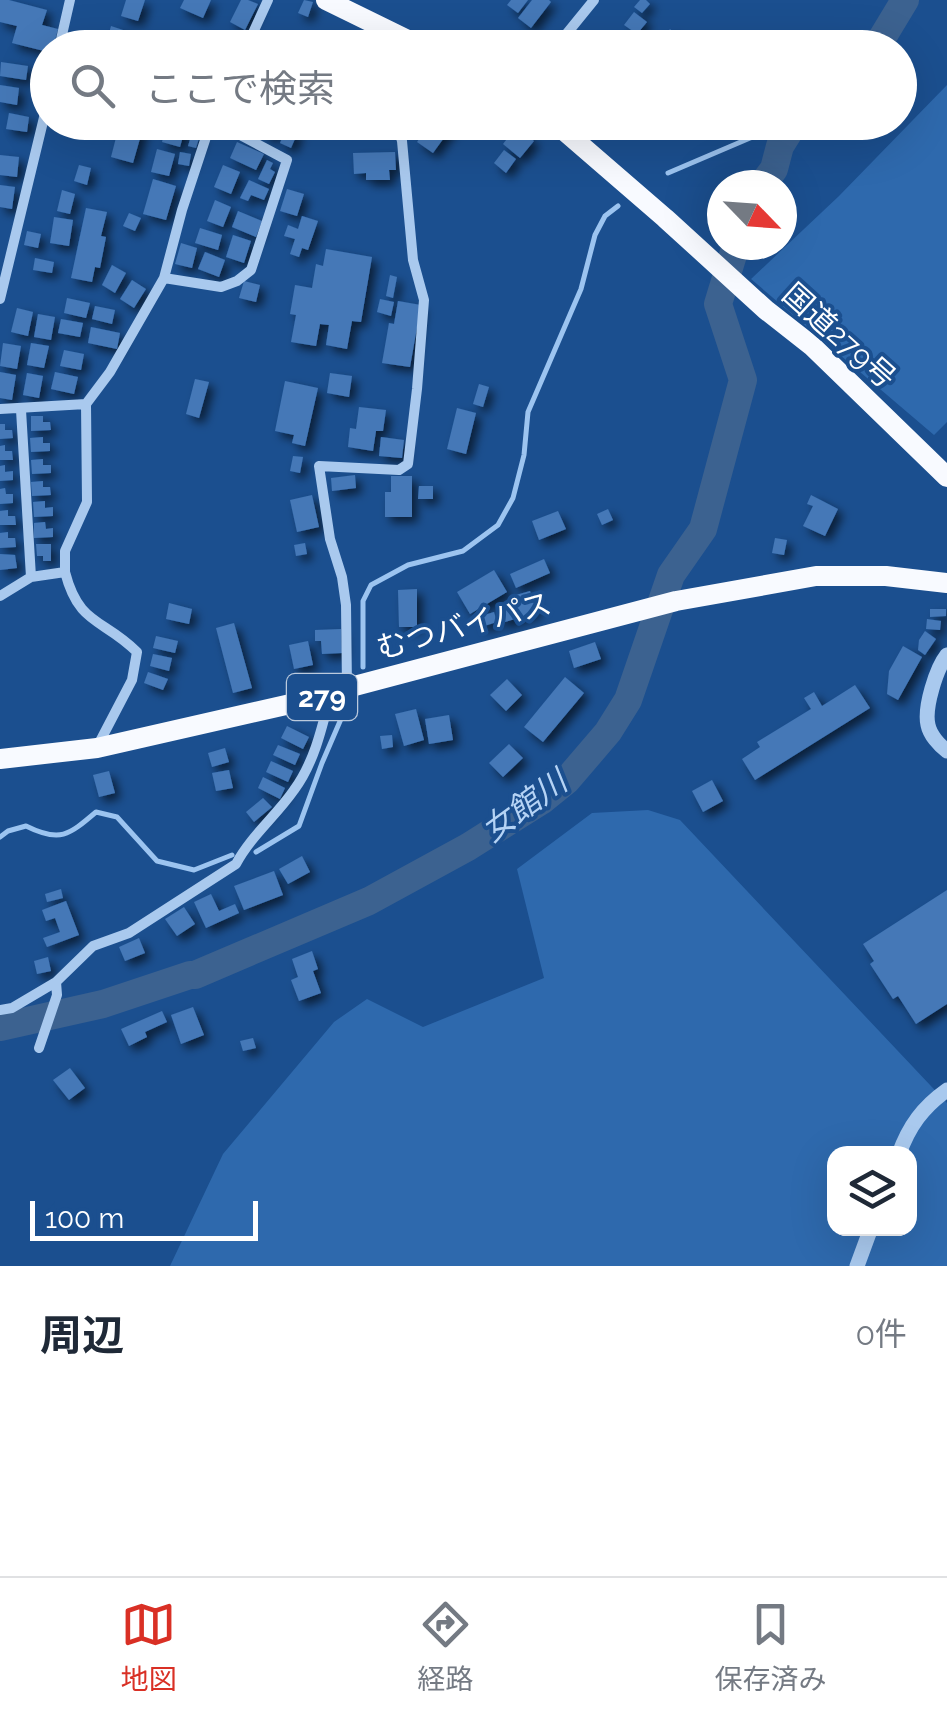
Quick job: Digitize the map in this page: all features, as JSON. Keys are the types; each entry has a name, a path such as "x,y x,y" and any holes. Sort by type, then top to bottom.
{"highway":[{"path":"326,0 386,30"},
{"name":"国道279号","path":"575,140 812,346 947,477"},
{"name":"むつバイパス","path":"0,759 97,748 339,691 676,601 816,576 886,576 947,583"}],"street":[{"path":"64,30 70,0"},
{"path":"254,30 268,0"},
{"path":"570,30 594,0"},
{"path":"0,299 39,140"},
{"path":"97,748 132,680 137,652 82,611 71,594 65,572 66,551 88,502 86,404 110,372 164,278 182,210 207,140"},
{"path":"164,278 221,287 238,281 251,270 287,160 249,140"},
{"path":"0,1010 56,988 94,946 129,934 236,864 246,846 296,789 320,740 339,691 346,605 330,539 319,466 400,470 408,464 424,300 413,260 402,140"},
{"path":"0,409 86,404"},
{"path":"21,410 30,578"},
{"path":"0,596 30,578 65,572"},
{"path":"947,655 932,687 927,724 937,743 947,751"},
{"path":"41,1043 56,988"},
{"path":"902,1146 926,1105 947,1090"},
{"path":"857,1266 868,1236"}],"shaded area":[{"path":"947,85 947,422 934,435 751,279 771,260 797,260 797,236 893,140 917,140 917,116"},
{"path":"648,810 680,820 947,1103 947,1266 170,1266 223,1154 334,1022 367,999 423,1027 544,978 517,869 592,813"}],"building":[{"path":"0,0 9,0 47,10 42,25 58,29 30,30 30,48 12,43 17,26 0,22"},
{"path":"126,0 145,0 138,21 121,16"},
{"path":"184,0 211,0 203,18 180,8"},
{"path":"241,0 258,4 245,30 230,22"},
{"path":"304,0 313,2 308,17 298,13"},
{"path":"511,0 528,0 518,13 507,5"},
{"path":"532,0 551,2 531,28 518,18"},
{"path":"640,0 650,4 642,13 634,7"},
{"path":"634,12 647,22 640,30 624,25"},
{"path":"1,62 28,66 26,80 0,76"},
{"path":"0,85 19,88 17,105 0,102"},
{"path":"9,113 29,117 27,132 6,129"},
{"path":"115,140 140,140 133,163 111,157"},
{"path":"162,140 182,140 180,147"},
{"path":"281,140 294,140 291,148 280,143"},
{"path":"418,140 442,140 433,153"},
{"path":"506,140 534,141 520,158 503,144"},
{"path":"237,142 264,154 256,170 230,158"},
{"path":"157,149 175,154 169,176 151,172"},
{"path":"504,150 516,159 506,173 494,163"},
{"path":"180,152 191,154 189,166 178,164"},
{"path":"395,152 396,170 389,170 390,180 366,180 366,173 354,174 353,153"},
{"path":"0,155 19,157 17,177 0,175"},
{"path":"267,160 273,163 270,169 275,172 269,184 258,179"},
{"path":"79,165 91,168 87,185 74,181"},
{"path":"223,165 240,172 231,194 214,187"},
{"path":"153,179 176,186 166,220 143,214"},
{"path":"249,180 269,189 264,200 251,195 248,201 240,198"},
{"path":"0,185 15,187 12,209 0,207"},
{"path":"287,189 304,194 297,216 280,211"},
{"path":"62,190 75,194 70,214 57,211"},
{"path":"215,200 231,207 223,227 207,221"},
{"path":"86,208 107,212 100,268 95,267 92,282 71,278"},
{"path":"238,211 262,221 256,237 232,227"},
{"path":"129,213 141,218 135,231 123,226"},
{"path":"302,216 318,221 308,250 302,248 299,257 290,254 295,239 284,236 288,225 298,229"},
{"path":"54,217 73,220 69,246 50,243"},
{"path":"200,228 222,235 218,250 195,243"},
{"path":"27,231 41,234 38,248 24,245"},
{"path":"233,235 251,241 244,263 226,257"},
{"path":"181,243 197,248 192,268 175,264"},
{"path":"326,249 372,257 361,322 352,321 347,349 326,345 329,325 320,324 316,346 291,342 296,315 290,314 295,285 312,288 316,264 323,266"},
{"path":"205,252 225,260 219,277 198,269"},
{"path":"35,258 54,262 52,273 33,270"},
{"path":"112,265 126,273 115,293 102,285"},
{"path":"390,275 397,277 393,298 386,296"},
{"path":"132,280 146,289 134,308 120,299"},
{"path":"244,281 260,285 256,302 239,298"},
{"path":"67,298 90,303 86,318 64,313"},
{"path":"380,299 394,302 391,316 377,312"},
{"path":"398,301 421,305 410,367 382,363 389,323 394,324"},
{"path":"95,306 115,310 112,324 92,319"},
{"path":"17,308 33,312 28,336 11,332"},
{"path":"38,314 55,317 51,340 34,337"},
{"path":"61,319 83,323 80,337 58,333"},
{"path":"91,327 120,333 117,349 88,343"},
{"path":"3,343 21,346 17,369 0,366"},
{"path":"31,343 49,346 44,368 27,365"},
{"path":"64,350 84,354 81,370 60,366"},
{"path":"0,372 16,375 12,400 0,398"},
{"path":"55,372 78,377 74,394 51,389"},
{"path":"27,373 43,376 39,398 23,395"},
{"path":"330,373 352,376 349,397 327,393"},
{"path":"195,379 209,382 199,418 186,414"},
{"path":"285,381 318,388 305,446 292,443 294,435 275,431"},
{"path":"479,384 489,387 483,407 473,404"},
{"path":"359,407 386,410 383,431 376,431 373,451 348,447 350,428 356,429"},
{"path":"457,408 476,413 466,454 447,449"},
{"path":"31,416 43,416 43,422 50,422 51,430 31,431"},
{"path":"0,424 5,424 5,430 12,430 13,438 0,439"},
{"path":"43,437 43,443 50,443 50,451 31,452 30,438"},
{"path":"381,437 404,440 402,458 379,456"},
{"path":"5,445 5,451 12,451 13,460 0,460 0,446"},
{"path":"293,456 303,457 300,473 290,471"},
{"path":"43,459 43,465 51,465 51,473 32,474 31,460"},
{"path":"5,465 5,472 13,471 13,480 0,481 0,466"},
{"path":"355,475 356,488 332,491 331,478"},
{"path":"391,476 412,476 412,517 385,517 385,492 391,492"},
{"path":"43,481 43,487 50,487 51,495 32,496 31,482"},
{"path":"419,486 433,486 433,499 418,499"},
{"path":"5,488 6,494 13,494 13,503 0,504 0,489"},
{"path":"312,495 319,527 297,532 290,500"},
{"path":"811,495 838,509 825,536 803,526 813,506 807,504"},
{"path":"45,501 45,508 53,507 53,516 34,517 33,502"},
{"path":"608,509 613,520 602,525 597,514"},
{"path":"8,510 8,516 15,516 16,525 0,525 0,511"},
{"path":"558,511 566,529 539,540 532,521"},
{"path":"45,522 46,529 53,528 53,537 34,538 34,523"},
{"path":"8,532 8,538 15,538 16,547 0,548 0,533"},
{"path":"775,538 787,540 784,555 772,553"},
{"path":"305,543 307,554 296,556 294,545"},
{"path":"36,544 51,544 51,561 37,556"},
{"path":"0,554 15,555 17,568 0,570"},
{"path":"544,559 550,573 516,588 510,574"},
{"path":"494,570 507,592 470,614 457,592"},
{"path":"417,589 417,627 399,627 398,590"},
{"path":"530,591 537,612 502,623 498,609 519,603 516,595"},
{"path":"169,603 192,609 189,624 166,619"},
{"path":"930,609 946,609 946,616 930,617"},
{"path":"494,612 497,622 481,627 478,617"},
{"path":"927,619 941,621 940,630 926,629"},
{"path":"234,623 252,688 233,693 216,628"},
{"path":"341,629 342,653 322,654 321,641 315,641 315,630"},
{"path":"925,631 936,639 925,655 918,650"},
{"path":"156,636 178,641 175,653 153,648"},
{"path":"308,641 313,665 294,669 289,645"},
{"path":"595,642 601,659 574,668 569,651"},
{"path":"903,646 922,657 898,700 887,694 889,671"},
{"path":"153,654 172,658 169,671 150,666"},
{"path":"148,672 168,679 163,690 144,683"},
{"path":"565,677 584,693 543,742 524,727"},
{"path":"507,679 522,695 506,711 490,695"},
{"path":"855,685 870,708 755,780 742,759 760,747 757,742 811,709 804,698 814,692 822,706"},
{"path":"416,709 424,740 404,746 395,714"},
{"path":"449,715 453,740 429,744 425,719"},
{"path":"287,726 309,737 303,749 281,738"},
{"path":"392,735 393,747 382,749 380,736"},
{"path":"509,744 523,758 503,777 489,763"},
{"path":"278,745 300,754 295,765 273,755"},
{"path":"225,748 229,762 212,767 208,753"},
{"path":"271,761 293,771 288,782 266,772"},
{"path":"229,770 233,788 216,791 212,773"},
{"path":"109,771 115,793 99,797 93,775"},
{"path":"263,777 285,788 280,799 258,788"},
{"path":"712,780 723,801 703,812 692,791"},
{"path":"263,798 272,807 254,822 246,812"},
{"path":"302,856 310,872 288,884 279,869"},
{"path":"274,871 283,895 244,910 234,886"},
{"path":"61,889 63,898 47,902 45,894"},
{"path":"947,890 947,1004 916,1024 898,996 893,999 870,964 874,961 863,944"},
{"path":"211,894 219,911 235,904 239,913 206,928 194,902"},
{"path":"66,901 79,935 47,947 43,938 60,932 55,918 46,921 42,910"},
{"path":"184,907 195,924 177,936 165,919"},
{"path":"139,938 145,953 125,961 119,947"},
{"path":"312,951 318,969 313,971 321,993 299,1001 291,980 298,977 292,959"},
{"path":"48,957 51,971 37,974 34,961"},
{"path":"193,1007 204,1035 181,1044 171,1015"},
{"path":"162,1011 167,1022 145,1032 147,1037 129,1046 121,1029"},
{"path":"253,1038 256,1048 243,1051 240,1041"},
{"path":"70,1068 85,1088 69,1100 53,1080"}],"waterway":[{"name":"女館川","path":"887,30 905,0"},
{"path":"668,173 745,140"},
{"name":"女館川","path":"773,170 784,140"},
{"path":"363,667 363,601 371,585 408,565 463,551 498,525 513,498 524,455 528,412 581,289 595,235 605,216 618,206"},
{"name":"女館川","path":"0,1027 103,1004 195,975 369,901 468,847 567,780 608,732 628,700 671,575 703,529 743,380 718,304 731,260"},
{"path":"256,852 299,826 344,712"},
{"path":"0,837 26,826 47,834 64,834 96,812 117,817 157,861 194,870 232,855"}]}
